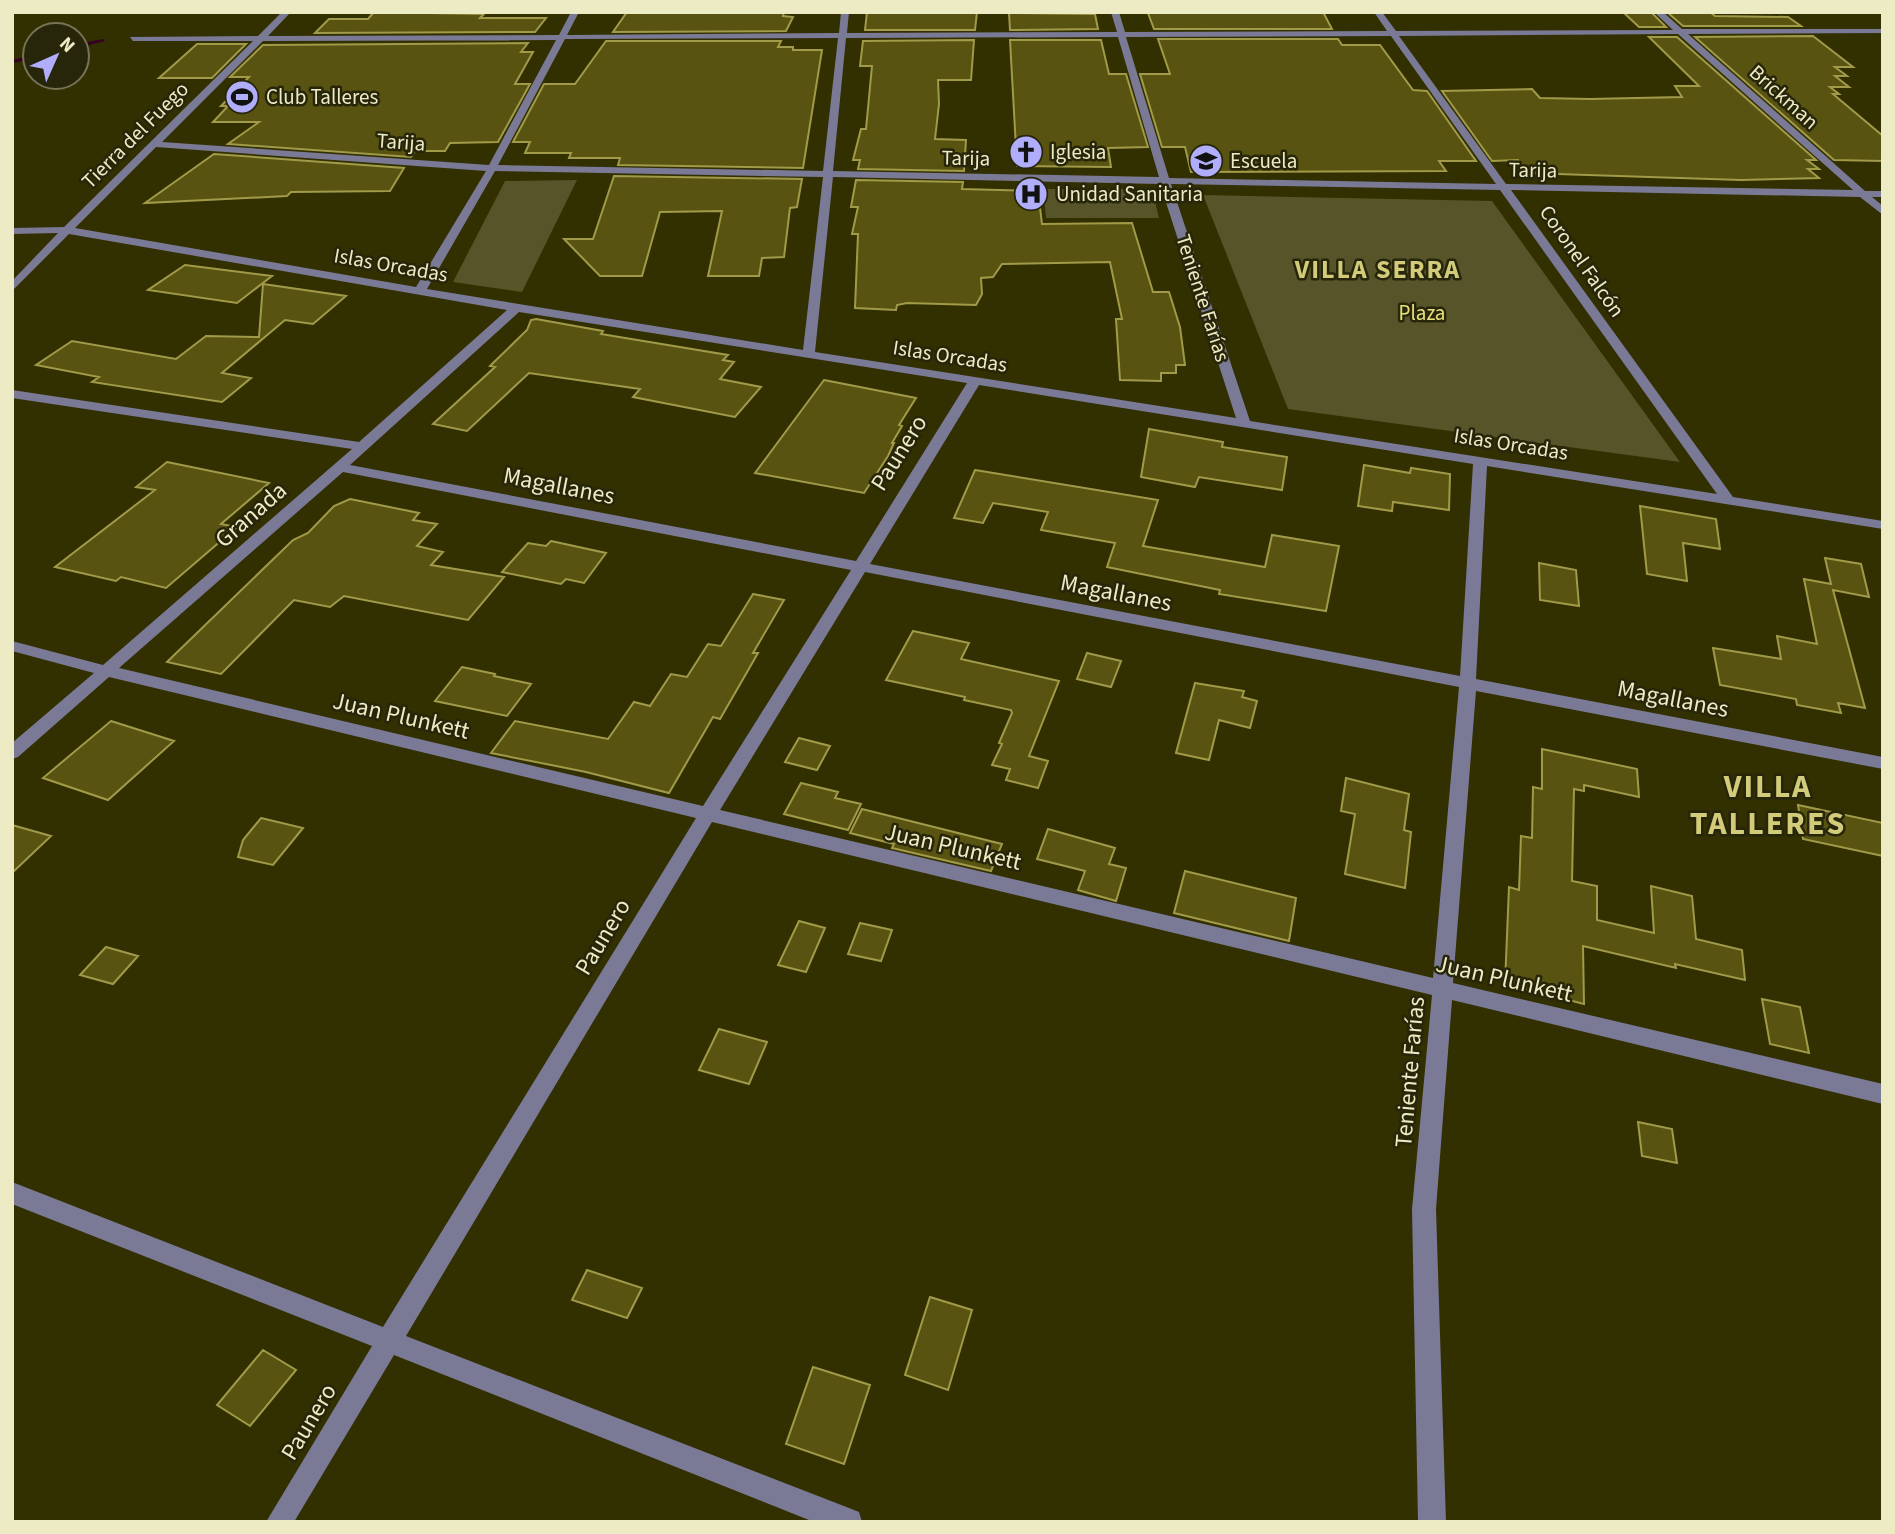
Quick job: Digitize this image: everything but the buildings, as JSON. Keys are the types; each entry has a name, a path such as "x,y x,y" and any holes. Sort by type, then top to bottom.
{"street":[{"name":"Tierra del Fuego","path":"12,288 287,12"},
{"path":"420,291 492,168 575,12"},
{"path":"809,355 845,12"},
{"name":"Teniente Farías","path":"1115,12 1165,182 1244,424"},
{"name":"Coronel Falcón","path":"1378,12 1507,188 1728,500"},
{"name":"Brickman","path":"1658,12 1883,212"},
{"path":"133,39 1883,31"},
{"name":"Tarija","path":"153,144 492,168 1883,194"},
{"name":"Islas Orcadas","path":"12,231 67,230 516,308 1883,524"},
{"name":"Granada","path":"12,753 363,447 516,308"},
{"name":"Paunero","path":"279,1522 708,814 975,381"},
{"path":"12,394 363,447"},
{"name":"Teniente Farías","path":"1432,1522 1424,1209 1468,682 1480,461"},
{"name":"Magallanes","path":"340,467 1883,763"},
{"name":"Juan Plunkett","path":"12,646 107,671 1883,1094"},
{"path":"12,1193 849,1522"}],"green space":[{"path":"577,180 522,292 453,282 505,181"},
{"path":"1043,189 1152,189 1159,218 1046,218"},
{"name":"Plaza","path":"1203,195 1492,201 1680,462 1288,409"}],"waterway":[{"path":"91,43 103,40"},
{"path":"12,62 21,60"}],"place":[{"name":"Club Talleres","path":"242,97"},
{"name":"Iglesia","path":"1026,152"},
{"name":"Escuela","path":"1206,161"},
{"name":"Unidad Sanitaria","path":"1031,194"}],"district":[{"name":"VILLA SERRA","path":"1378,269"},
{"name":"VILLA TALLERES","path":"1768,806"}]}
